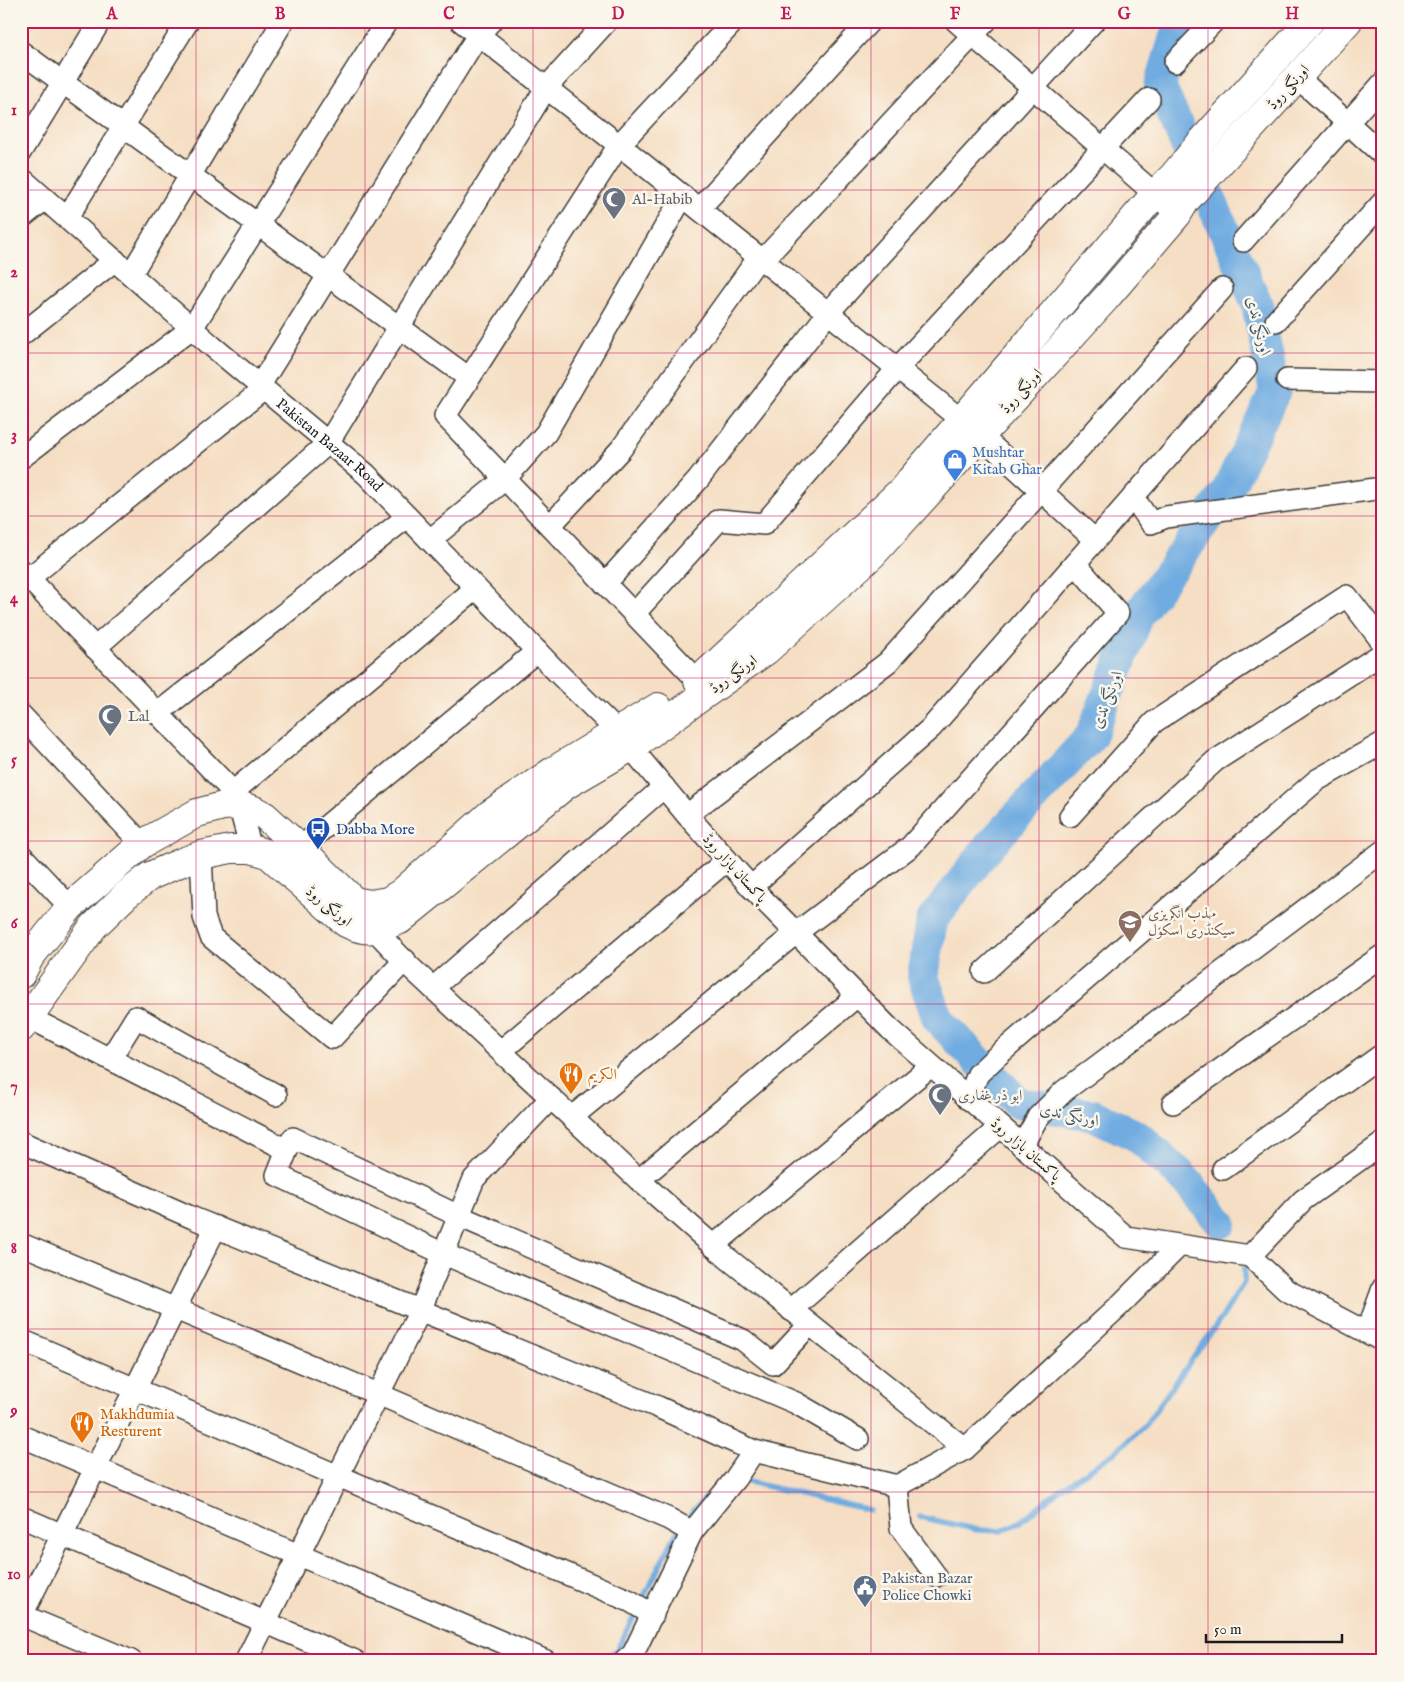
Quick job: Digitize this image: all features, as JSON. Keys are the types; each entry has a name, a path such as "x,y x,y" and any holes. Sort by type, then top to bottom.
{"main road":[{"name":"اورنگی روڈ","path":"24,961 70,906 142,844 197,813 223,806 236,798 265,816 354,901 370,904 388,901 401,893 490,814 552,771 624,739 767,650 872,555 1164,185 1310,21"},
{"name":"اورنگی روڈ","path":"25,1022 93,927 126,895 150,876 201,856 231,849 250,849 268,854 346,923 360,930 374,929 400,920 698,681 971,428 1106,298 1181,208 1348,21"}],"street":[{"path":"21,151 100,21"},
{"path":"67,218 188,21"},
{"path":"131,274 283,21"},
{"path":"21,458 192,328 387,21"},
{"path":"461,21 485,28 546,88 620,145 971,428 1095,540"},
{"path":"96,648 328,443 546,88 607,21"},
{"path":"698,681 445,416 620,145 734,21"},
{"path":"430,540 505,479 546,433 691,203 870,21"},
{"path":"956,21 979,28 1033,88 1102,148 1164,185 1181,208"},
{"path":"605,584 698,480 828,313 1094,21"},
{"path":"1176,62 1214,21"},
{"path":"250,849 236,798 158,713 25,574 262,387 328,276 485,28"},
{"path":"550,526 621,449 761,259 979,28"},
{"path":"21,52 469,378"},
{"path":"1297,77 1383,156"},
{"path":"1243,241 1383,82"},
{"path":"634,614 719,520 764,524 897,369 1148,99"},
{"name":"Pakistan Bazaar Road","path":"21,178 192,328 366,474 624,739"},
{"path":"21,218 45,199"},
{"path":"1276,321 1383,202"},
{"path":"21,335 115,260"},
{"path":"688,815 888,662 1222,289"},
{"path":"751,887 931,728 1246,368"},
{"path":"1287,380 1383,382"},
{"path":"1133,496 1151,523 1166,517 1383,488"},
{"path":"158,713 407,517"},
{"path":"572,1117 796,933 911,846 1118,612 1075,563"},
{"path":"236,798 476,588"},
{"path":"1070,816 1154,722 1347,596 1383,643"},
{"path":"300,848 537,651"},
{"path":"984,972 1215,761 1383,653"},
{"path":"21,715 142,844"},
{"name":"پاکستان بازار روڈ","path":"624,739 751,887 890,1029 1126,1237 1250,1256"},
{"path":"968,1099 978,1074 996,1057 1318,780 1383,743"},
{"path":"433,988 664,787"},
{"path":"1022,1146 1038,1117 1064,1091 1383,851"},
{"path":"21,855 70,906"},
{"path":"201,856 204,917 211,937 332,1038 404,960"},
{"path":"501,1051 727,860"},
{"path":"363,903 374,929 404,960 639,1180 713,1246 965,1449"},
{"path":"1173,1102 1383,955"},
{"path":"639,1180 857,996"},
{"path":"110,1059 136,1017 276,1095"},
{"path":"25,1022 110,1059 287,1150"},
{"path":"1224,1169 1383,1054"},
{"path":"713,1246 931,1066"},
{"path":"246,1661 420,1310 474,1179 552,1098"},
{"path":"791,1310 1000,1127"},
{"path":"810,1325 773,1364 743,1340 459,1216 293,1138 278,1175 444,1254 796,1403 858,1439"},
{"path":"21,1142 216,1227 658,1407 754,1451 897,1486 965,1449 1119,1306 1179,1246"},
{"path":"1383,1143 1303,1200 1250,1256 1286,1290 1375,1336 1383,1288"},
{"path":"130,1661 22,1616 216,1227"},
{"path":"21,1244 378,1394 682,1527"},
{"path":"21,1340 338,1475 642,1609"},
{"path":"21,1436 546,1661"},
{"path":"636,1658 642,1609 682,1527 735,1479 754,1451"},
{"path":"897,1486 901,1528 936,1576"},
{"path":"21,1517 355,1661"}],"waterway":[{"name":"اورنگی ندی","path":"1180,21 1160,86 1257,304 1275,391 1226,493 1139,614 1091,736 990,845 932,920 923,977 938,1019 1018,1103 1093,1115 1137,1136 1182,1176 1221,1223"},
{"path":"920,1517 978,1530 1001,1531 1020,1522 1059,1490 1113,1454 1145,1425 1223,1316 1244,1282 1244,1268"},
{"path":"740,1480 870,1510"},
{"path":"683,1522 714,1489"},
{"path":"641,1602 678,1530"},
{"path":"597,1661 617,1650 637,1610"}],"place":[{"name":"Al-Habib","path":"614,220"},
{"name":"Mushtar Kitab Ghar","path":"955,482"},
{"name":"Lal","path":"110,737"},
{"name":"Dabba More","path":"318,850"},
{"name":"مہذب انگریزی سیکنڈری اسکول","path":"1130,943"},
{"name":"الکریم","path":"571,1095"},
{"name":"ابو ذر غفاری","path":"940,1116"},
{"name":"Makhdumia Resturent","path":"82,1444"},
{"name":"Pakistan Bazar Police Chowki","path":"865,1608"}]}
